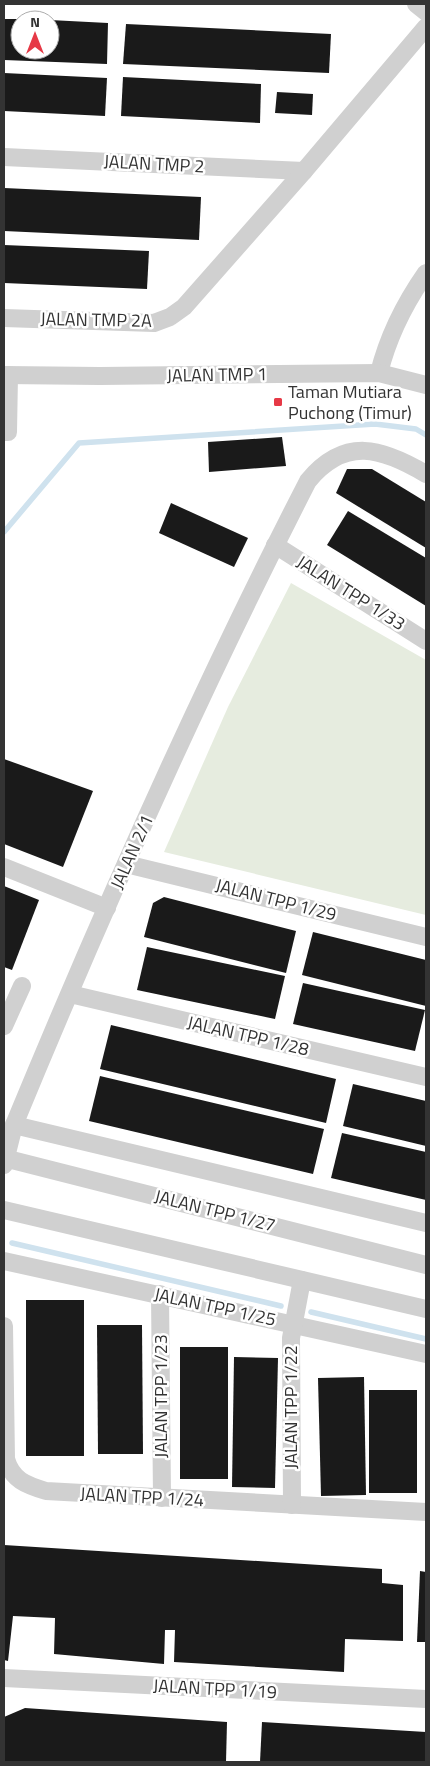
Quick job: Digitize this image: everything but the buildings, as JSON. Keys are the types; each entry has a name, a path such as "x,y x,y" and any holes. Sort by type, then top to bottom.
{"street":[{"path":"416,4 426,12"},
{"name":"JALAN TMP 2A","path":"4,318 154,323 170,317 184,307 304,172 426,27"},
{"name":"JALAN TMP 2","path":"4,156 304,172"},
{"path":"379,373 382,358 406,301 426,273"},
{"name":"JALAN TMP 1","path":"7,375 379,373 426,385"},
{"path":"4,432 8,432 7,375"},
{"name":"JALAN 2/1","path":"4,1160 14,1125 126,864 189,724 308,481 321,465 341,454 361,451 381,452 398,457 426,474"},
{"name":"JALAN TPP 1/33","path":"275,545 426,641"},
{"name":"JALAN TPP 1/29","path":"126,864 426,937"},
{"path":"4,867 107,908"},
{"path":"4,1026 22,986"},
{"name":"JALAN TPP 1/28","path":"70,994 426,1077"},
{"name":"JALAN TPP 1/27","path":"14,1125 426,1223"},
{"name":"JALAN TPP 1/27","path":"4,1160 426,1265"},
{"path":"4,1210 426,1309"},
{"name":"JALAN TPP 1/25","path":"4,1261 426,1354"},
{"name":"JALAN TPP 1/22","path":"292,1505 290,1370 293,1324 302,1280"},
{"name":"JALAN TPP 1/23","path":"160,1294 162,1498"},
{"name":"JALAN TPP 1/24","path":"4,1326 4,1444 9,1471 19,1481 46,1491 426,1512"},
{"name":"JALAN TPP 1/19","path":"4,1678 426,1699"}],"shaded area":[{"path":"291,583 426,660 426,915 164,852 228,707"}],"waterway":[{"path":"4,532 79,443 375,424 416,429 426,435"},
{"path":"12,1243 281,1306"},
{"path":"311,1312 426,1339"}],"place":[{"name":"Taman Mutiara Puchong (Timur)","path":"278,402"}]}
